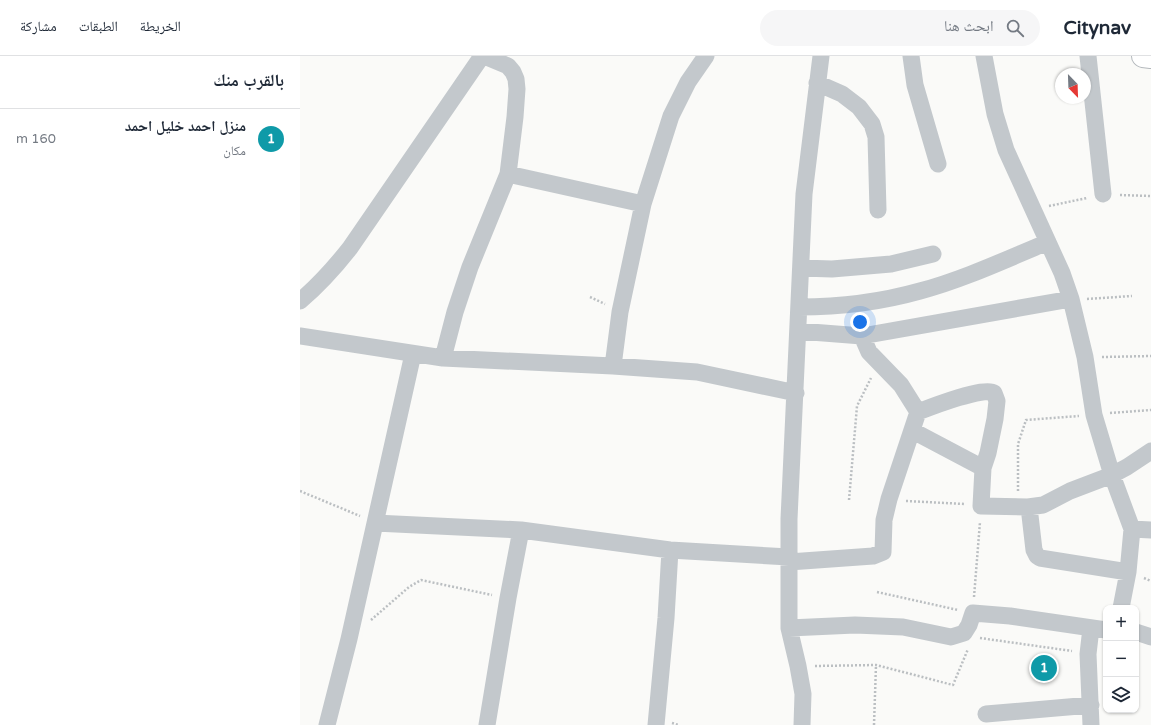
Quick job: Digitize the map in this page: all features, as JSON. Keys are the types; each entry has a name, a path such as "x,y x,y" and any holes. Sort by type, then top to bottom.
{"highway":[{"path":"1143,56 1151,57"}],"street":[{"path":"300,301 311,292 334,268 350,248 483,56 508,66 516,79 517,89 515,117 508,174 470,267 454,312 443,358"},
{"path":"613,366 620,312 643,204 671,116 688,82 706,56"},
{"path":"802,725 803,694 789,628 790,488 796,393 804,194 820,56"},
{"path":"911,56 915,86 938,164"},
{"path":"984,56 995,114 1006,150 1062,273 1071,299 1085,357 1094,415 1112,475 1132,529 1128,572 1122,605"},
{"path":"1088,56 1103,194"},
{"path":"817,83 848,98 859,107 872,124 876,137 878,210"},
{"path":"508,174 643,204"},
{"path":"799,307 829,307 878,300 920,291 955,280 1048,242"},
{"path":"801,268 832,269 891,264 933,254"},
{"path":"798,331 862,336 1071,299"},
{"path":"300,336 443,358 613,366 697,372 796,393"},
{"path":"375,523 521,530 670,550 789,559 873,556 881,554 884,550 884,520 889,499 913,431 918,412 900,385 869,352 862,336"},
{"path":"327,725 349,639 413,354"},
{"path":"918,412 954,399 979,392 993,391 997,401 996,419 983,468 981,506 1024,507 1043,505 1070,491 1112,475 1151,451"},
{"path":"913,431 983,468"},
{"path":"1024,507 1034,550 1040,558 1128,572"},
{"path":"1132,529 1151,530"},
{"path":"487,725 521,530"},
{"path":"656,725 666,618 670,550"},
{"path":"789,628 855,625 903,627 951,637 964,633 969,625 973,613 1010,616 1099,629 1088,654 1091,725"},
{"path":"986,714 1091,705"}],"path":[{"path":"1032,209 1103,194 1151,196"},
{"path":"1071,299 1132,296"},
{"path":"1085,357 1151,356"},
{"path":"849,500 857,406 878,361"},
{"path":"1024,507 1018,444 1026,420 1151,410"},
{"path":"300,491 375,523"},
{"path":"877,592 973,613 981,506 889,499"},
{"path":"349,639 409,587 421,580 508,598"},
{"path":"974,638 1088,654"},
{"path":"798,666 876,665 953,685 971,644"},
{"path":"874,725 876,665"}],"place":[{"name":"منزل احمد خليل احمد","path":"1044,668"}]}
